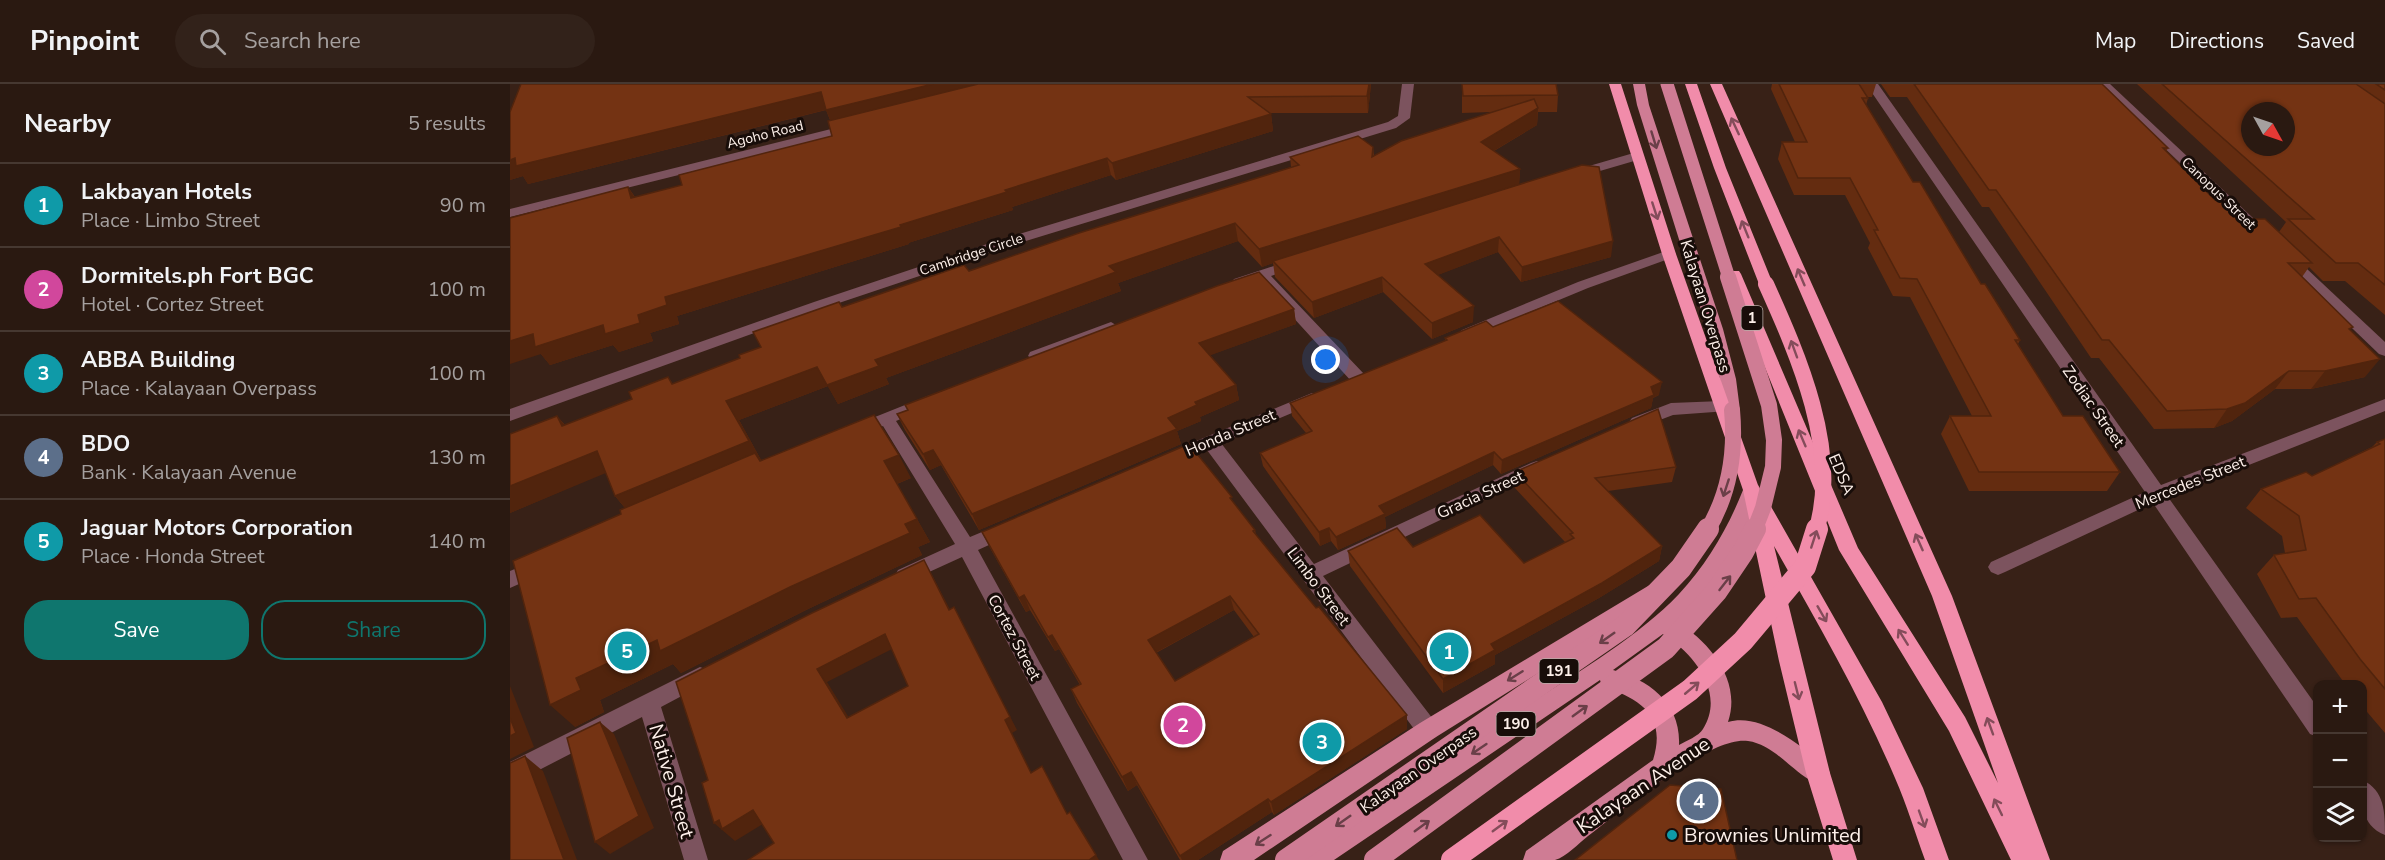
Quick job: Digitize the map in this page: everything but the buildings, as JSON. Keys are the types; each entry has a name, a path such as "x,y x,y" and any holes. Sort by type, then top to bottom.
{"highway":[{"name":"EDSA","path":"1666,84 1689,167 1849,550 1957,724 2024,860"},
{"path":"1452,860 1690,690 1743,641 1805,567 1820,522 1824,477 1820,438 1794,347 1720,168 1691,84"},
{"path":"1716,84 1942,596 2038,860"},
{"path":"1616,86 1669,254 1752,490 1818,773 1845,860"},
{"path":"1752,490 1834,635 1907,779 1937,860"}],"main road":[{"name":"Kalayaan Overpass","path":"1286,860 1625,626 1657,596 1695,552 1720,504 1730,476 1734,446 1728,379 1715,329 1643,105 1639,84"},
{"name":"Kalayaan Overpass","path":"1375,860 1666,648 1704,610 1731,575 1751,543 1762,516 1775,451 1769,405 1666,84"},
{"name":"190","path":"1312,860 1583,680 1661,624 1687,599 1725,548 1739,525 1752,490"},
{"path":"1232,860 1428,730 1725,548"},
{"path":"1618,612 1661,624 1677,632 1696,648 1711,668 1718,682 1720,713 1711,738"},
{"path":"1583,680 1613,679 1628,684 1653,701 1662,713 1671,741 1664,767"},
{"name":"Kalayaan Avenue","path":"1535,860 1664,767 1711,738 1733,731 1750,731 1777,742 1818,773"}],"street":[{"name":"Cambridge Circle","path":"510,415 819,305 998,245 1392,125 1404,118 1408,84"},
{"name":"Zodiac Street","path":"1872,84 2154,495 2313,720"},
{"name":"Canopus Street","path":"2104,84 2385,351"},
{"name":"Agoho Road","path":"510,213 866,124"},
{"path":"1564,178 1637,156"},
{"path":"1454,338 1583,285 1669,254"},
{"path":"1228,286 1306,260"},
{"path":"1261,274 1358,378"},
{"path":"1017,364 1127,321"},
{"name":"Honda Street","path":"1157,464 1379,369"},
{"path":"844,436 940,396"},
{"name":"Mercedes Street","path":"1998,567 2154,495 2385,405"},
{"path":"1625,428 1671,409 1722,407"},
{"name":"Cortez Street","path":"886,418 966,546 1136,860"},
{"name":"Limbo Street","path":"1210,441 1428,730"},
{"name":"Gracia Street","path":"1310,574 1550,461"},
{"path":"890,582 1019,523"},
{"path":"510,580 554,560"},
{"path":"510,774 721,665"},
{"name":"Native Street","path":"649,702 696,860"},
{"path":"2367,798 2385,823"}],"place":[{"name":"Jaguar Motors Corporation","path":"627,651"},
{"name":"Lakbayan Hotels","path":"1449,652"},
{"name":"Dormitels.ph Fort BGC","path":"1183,725"},
{"name":"ABBA Building","path":"1322,742"},
{"name":"BDO","path":"1699,801"},
{"name":"Brownies Unlimited","path":"1672,835"}]}
